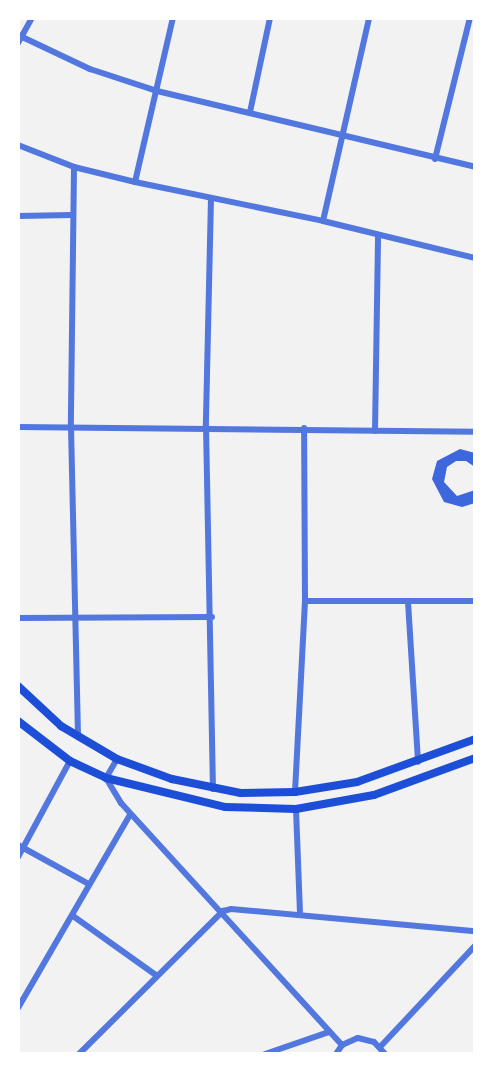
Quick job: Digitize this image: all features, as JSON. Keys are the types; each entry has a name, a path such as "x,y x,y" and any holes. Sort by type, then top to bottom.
{"main road":[{"path":"18,686 44,713 78,737 117,759 213,789 295,792 357,782 418,762 475,739"},
{"path":"18,721 70,761 106,778 225,807 296,809 374,795 475,758"}],"street":[{"path":"32,18 19,39 90,69 157,91 250,111 435,159 475,167"},
{"path":"135,182 173,18"},
{"path":"250,111 270,18"},
{"path":"323,221 369,18"},
{"path":"435,159 470,18"},
{"path":"18,145 74,167 323,221 475,258"},
{"path":"74,167 71,427 78,737"},
{"path":"211,198 206,426 212,617 213,789"},
{"path":"18,216 72,215"},
{"path":"375,431 378,236"},
{"path":"18,427 206,426 475,432"},
{"path":"295,792 305,601 304,428"},
{"path":"305,601 475,602"},
{"path":"408,602 418,762"},
{"path":"18,618 212,617"},
{"path":"117,759 106,778 130,815 223,911 342,1045"},
{"path":"18,857 21,846 70,761"},
{"path":"296,809 300,912"},
{"path":"18,1008 130,815"},
{"path":"21,846 89,884"},
{"path":"79,1054 223,911 236,908 300,912 475,931"},
{"path":"73,915 157,976"},
{"path":"380,1047 475,946"},
{"path":"265,1054 329,1032"},
{"path":"336,1054 342,1045 358,1038 380,1047 385,1054"}],"building":[{"path":"460,449 475,453 475,467 466,461 456,461 447,467 444,482 457,496 475,490 475,503 462,507 444,502 432,479 437,461"}]}
